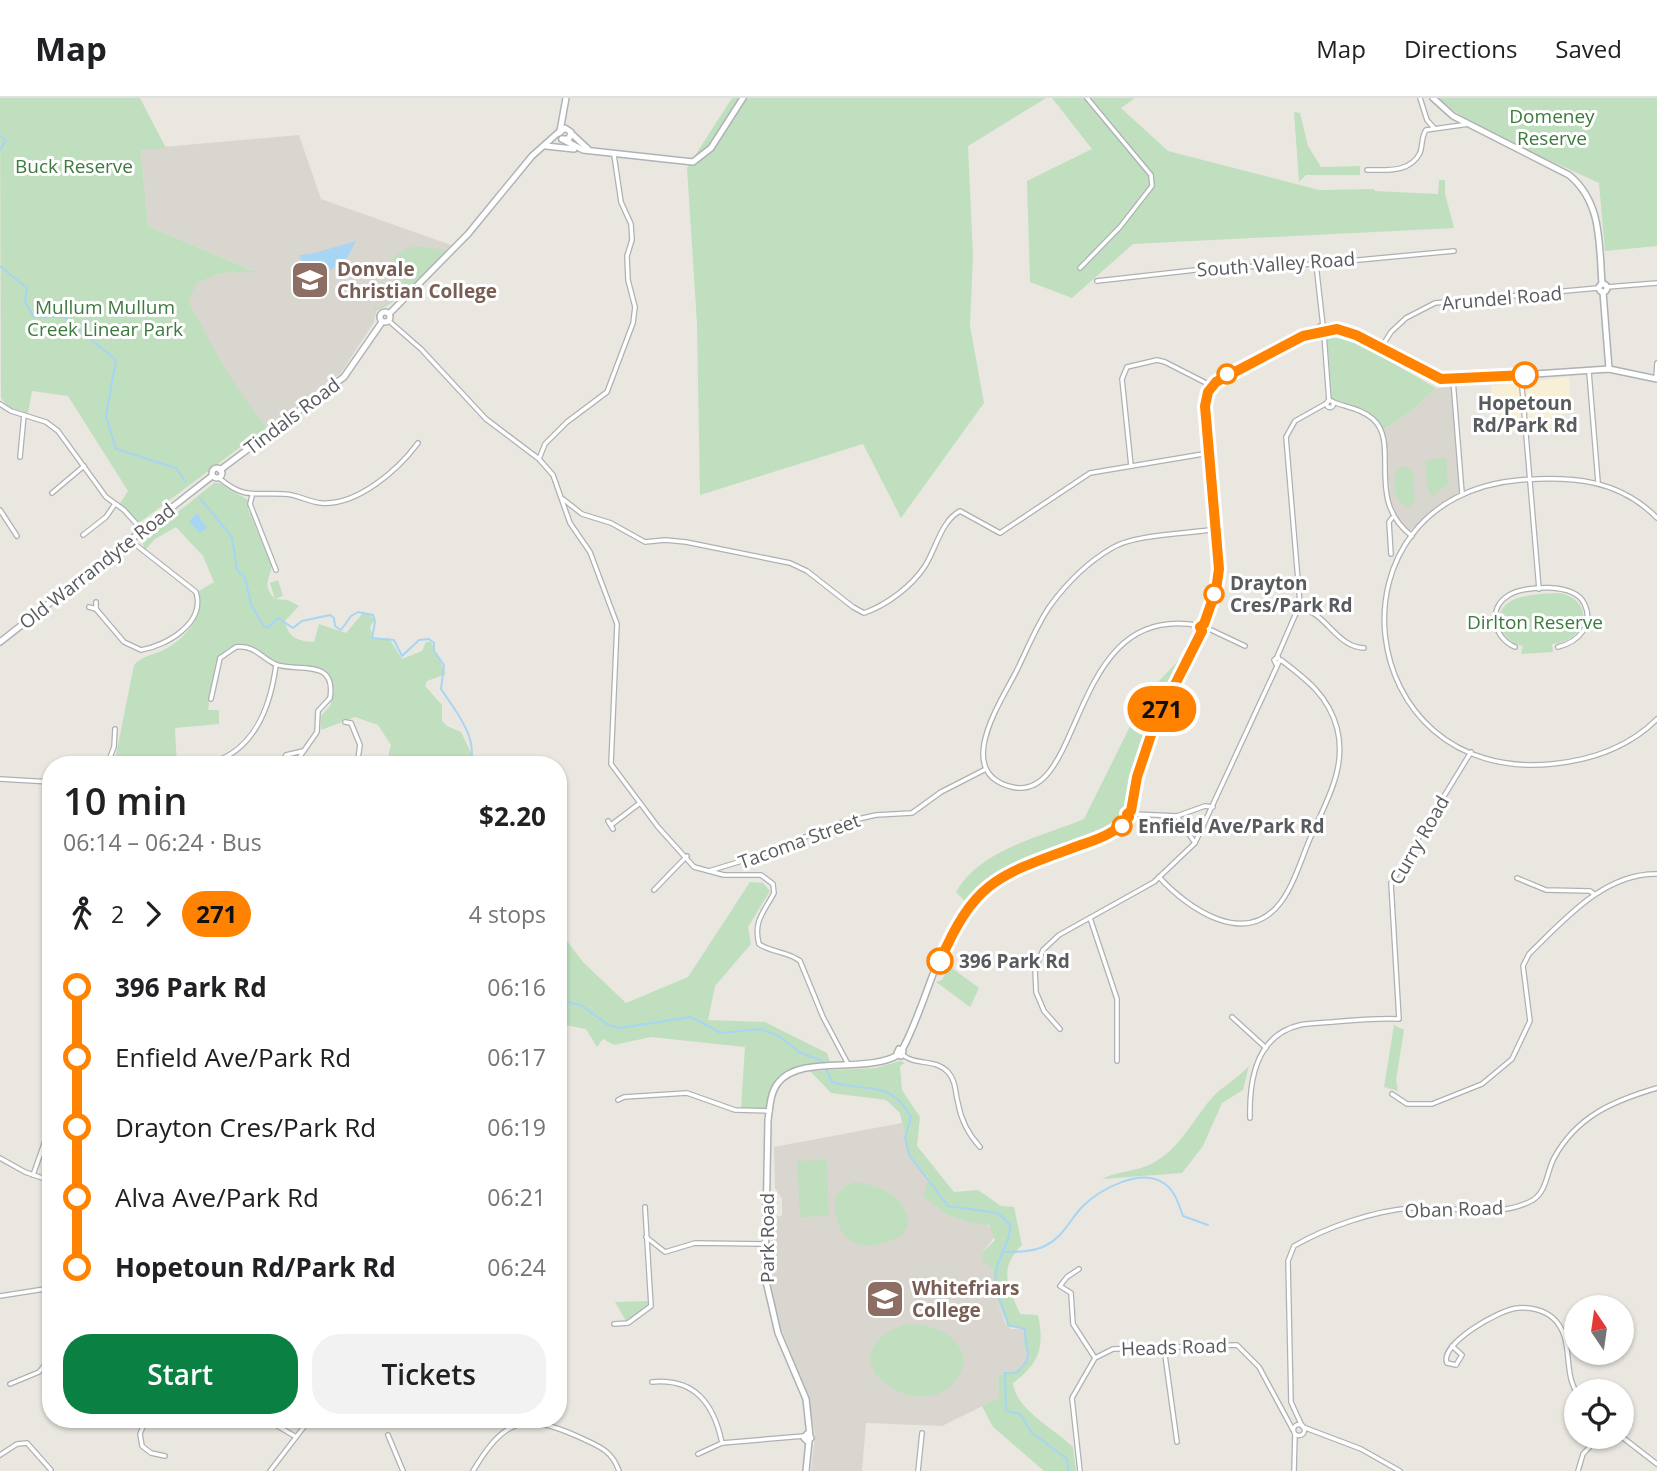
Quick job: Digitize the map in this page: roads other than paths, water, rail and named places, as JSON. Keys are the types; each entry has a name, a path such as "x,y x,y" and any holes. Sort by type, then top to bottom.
{"street":[{"path":"566,98 560,131 562,139 581,150"},
{"path":"546,146 682,163 699,160 718,139 743,98"},
{"path":"1080,268 1120,228 1152,186 1151,176 1087,98"},
{"path":"1420,98 1426,120 1434,128"},
{"path":"1433,98 1469,124 1569,175 1582,185 1594,208 1609,369"},
{"path":"564,110 578,143 592,151"},
{"path":"1367,170 1398,170 1407,166 1419,154 1423,134 1434,128 1469,124"},
{"path":"560,131 566,128 571,131"},
{"name":"Tindals Road","path":"216,477 213,470 220,470 344,377 387,319 468,234 538,150 560,131"},
{"name":"Tindals Road","path":"538,150 562,139 569,139 571,131"},
{"path":"539,458 545,444 567,422 607,392 633,323 635,307 628,279 627,256 632,240 631,224 621,202 614,155"},
{"name":"South Valley Road","path":"1097,281 1213,268 1316,264 1454,251"},
{"path":"1316,264 1330,403"},
{"name":"Arundel Road","path":"1381,348 1391,332 1406,318 1434,303 1578,292 1586,288 1657,282"},
{"path":"387,319 421,349 486,419 539,458 552,475 570,523 590,552 617,624 611,764 694,867 724,875 761,875 773,884 774,893 760,914 756,927 759,944 800,961 823,1017 849,1066"},
{"path":"980,1147 967,1129 949,1073 930,1061 911,1060 901,1053 928,984 961,916 977,895 1014,869 1113,832 1131,814 1137,777 1154,726 1203,627 1218,576 1205,406 1211,385 1221,377 1307,334 1337,329 1350,332 1429,374 1453,380 1589,369 1609,369 1656,378 1657,363"},
{"path":"1130,466 1122,379 1127,367 1157,360 1211,385"},
{"path":"1589,369 1598,483"},
{"path":"1521,375 1539,589"},
{"path":"1453,380 1462,494"},
{"path":"1060,1029 1048,1017 1038,998 1034,981 1037,963 1053,939 1159,877 1195,844 1300,608 1285,440 1295,421 1330,403 1366,413 1380,429 1388,506 1392,518 1412,536"},
{"path":"0,404 46,422 58,431 106,497 143,531"},
{"path":"20,457 24,415"},
{"path":"216,477 252,496 288,494 318,503 338,503 396,468 418,443"},
{"path":"562,499 583,514 611,523 645,542 686,542 790,563 807,571 853,607 864,612 887,602 912,582 925,566 947,524 956,513 963,511 1000,533 1090,473 1209,453"},
{"path":"52,493 84,466"},
{"name":"Old Warrandyte Road","path":"0,642 194,491 216,477"},
{"path":"1657,519 1631,498 1598,483 1568,478 1495,483 1462,494 1437,510 1412,536 1399,558 1389,585 1384,632 1390,667 1413,709 1440,735 1471,752 1523,765 1583,760 1620,746 1657,719"},
{"path":"252,496 250,504 276,570"},
{"path":"83,535 106,517 115,504"},
{"path":"0,510 17,536"},
{"path":"1391,555 1389,522 1392,518"},
{"path":"1216,529 1116,546 1094,560 1069,584 1044,615 990,724 983,750 986,769 998,782 1021,789 1039,782 1053,766 1105,664 1118,647 1137,631 1156,624 1177,622 1203,627 1245,646"},
{"path":"89,607 96,609 124,642 141,650 171,639 194,615 198,600 192,588 131,541"},
{"path":"1515,647 1498,633 1497,609 1513,593 1539,589 1572,591 1586,607 1587,622 1584,632 1574,641 1558,647"},
{"path":"96,602 96,609"},
{"path":"1300,608 1313,611 1340,637 1364,648"},
{"path":"218,699 211,698 218,663 232,649 251,648 276,665 316,669 329,684 330,698 318,711 317,732 300,756"},
{"path":"1159,877 1179,898 1227,923 1256,921 1268,914 1283,899 1336,779 1340,753 1337,729 1328,705 1310,681 1278,661"},
{"path":"229,756 257,728 270,702 276,665"},
{"path":"345,722 352,722 360,745 358,756"},
{"path":"110,756 115,729"},
{"path":"286,756 303,751"},
{"name":"Curry Road","path":"1267,1048 1286,1031 1299,1026 1375,1018 1399,1019 1391,883 1471,752"},
{"name":"Tacoma Street","path":"705,872 726,867 840,823 876,815 912,813 941,792 962,785 986,769"},
{"path":"0,779 42,781"},
{"path":"611,825 640,803"},
{"path":"1131,814 1177,816 1199,809 1212,809"},
{"path":"1177,816 1195,844"},
{"path":"653,890 687,856"},
{"name":"Tacoma Street","path":"724,875 726,867"},
{"path":"1392,1094 1406,1104 1432,1104 1482,1084 1512,1059 1530,1021 1523,966 1529,954 1594,894 1615,883 1657,874"},
{"path":"1517,878 1546,890 1590,891 1594,894"},
{"path":"1090,918 1116,999 1117,1061"},
{"path":"1232,1017 1267,1048 1251,1077 1250,1118"},
{"name":"Park Road","path":"806,1471 808,1448 805,1413 769,1301 766,1244 770,1111 778,1082 794,1071 877,1064 901,1053"},
{"name":"Oban Road","path":"1294,1471 1300,1417 1291,1402 1287,1261 1294,1246 1320,1234 1386,1212 1445,1207 1480,1211 1517,1206 1535,1199 1542,1191 1553,1159 1582,1122 1600,1108 1657,1088"},
{"path":"618,1100 624,1097 687,1093 735,1110 770,1111"},
{"path":"33,1175 42,1150"},
{"path":"0,1158 42,1178"},
{"path":"614,1324 628,1323 651,1306 645,1207"},
{"path":"645,1236 665,1251 695,1243 766,1244"},
{"path":"1079,1269 1060,1286 1071,1293 1073,1324 1095,1358"},
{"path":"0,1297 42,1290"},
{"path":"1452,1346 1462,1355 1461,1362 1456,1365 1447,1363 1445,1358 1452,1346 1457,1339 1508,1310 1529,1308 1541,1311 1561,1327 1567,1346 1567,1370 1571,1379"},
{"name":"Heads Road","path":"1080,1471 1072,1398 1095,1358 1114,1349 1226,1343 1241,1346 1263,1373 1289,1424 1299,1429"},
{"path":"1164,1348 1177,1442"},
{"path":"10,1384 42,1368"},
{"path":"652,1382 675,1382 699,1393 716,1416 722,1443"},
{"path":"142,1428 141,1443 148,1451 164,1456"},
{"path":"281,1428 296,1437"},
{"path":"270,1471 303,1428"},
{"path":"473,1471 492,1441 510,1428"},
{"path":"559,1428 608,1451 618,1471"},
{"path":"1299,1429 1313,1431 1361,1449 1400,1471"},
{"path":"918,1471 922,1433"},
{"path":"388,1435 404,1471"},
{"path":"698,1454 722,1443 806,1438"},
{"path":"0,1455 17,1444 27,1443 51,1471"},
{"path":"1634,1446 1657,1464"},
{"path":"1578,1471 1583,1454 1588,1449"}],"water":[{"path":"356,241 346,260 313,281 299,255"},
{"path":"197,513 207,528 200,533 189,522"}],"waterway":[{"path":"0,136 6,140 0,150"},
{"path":"0,266 27,288 25,302 34,317 64,317 116,360 106,416 116,449 176,468 186,482"},
{"path":"200,498 232,537 237,570 245,578 251,604 264,627 269,627 278,618 293,628 302,621 330,615 334,618 335,626 341,630 351,616 358,612 373,615 375,622 372,638 394,640 402,656 419,640 429,639 434,643 434,651 444,665 441,689 464,725 472,756"},
{"path":"567,1002 581,1005 608,1025 620,1028 691,1017 721,1033 760,1029 779,1036 799,1052 822,1061 832,1082 877,1089 895,1097 911,1117 905,1138 909,1155 948,1206 998,1213 1010,1225 1009,1237 997,1266 995,1279 1008,1325 1025,1329 1028,1357 1016,1373 1005,1373 1006,1411 1020,1414 1031,1432 1067,1459 1068,1471"},
{"path":"1003,1252 1030,1251 1045,1246 1061,1233 1089,1200 1121,1182 1133,1179 1155,1179 1165,1184 1174,1194 1183,1216 1208,1225"}],"place":[{"name":"Donvale Christian College","path":"310,280"},
{"name":"Hopetoun Rd/Park Rd","path":"1525,375"},
{"name":"Drayton Cres/Park Rd","path":"1214,594"},
{"name":"Enfield Ave/Park Rd","path":"1122,826"},
{"name":"396 Park Rd","path":"940,961"},
{"name":"Whitefriars College","path":"885,1299"}],"park label":[{"name":"Domeney Reserve","path":"1552,127"},
{"name":"Buck Reserve","path":"74,166"},
{"name":"Mullum Mullum Creek Linear Park","path":"105,318"},
{"name":"Dirlton Reserve","path":"1535,622"}]}
